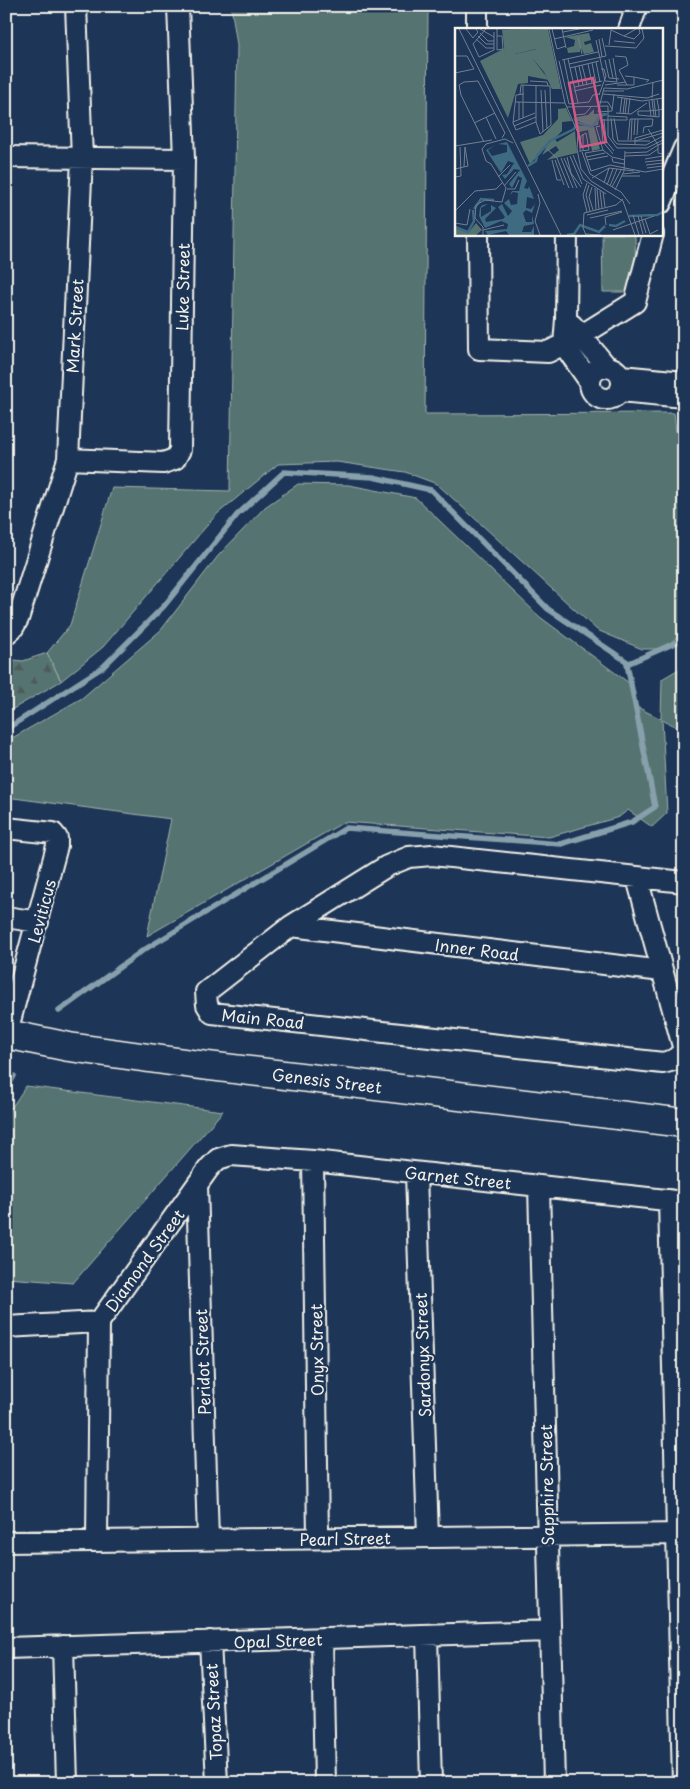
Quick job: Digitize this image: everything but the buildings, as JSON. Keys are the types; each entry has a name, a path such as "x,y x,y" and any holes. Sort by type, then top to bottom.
{"street":[{"name":"Mark Street","path":"6,634 13,628 18,619 68,459 82,158 76,6"},
{"name":"Luke Street","path":"68,459 163,463 175,459 180,450 184,159 178,6"},
{"path":"477,6 477,28"},
{"path":"629,28 637,6"},
{"path":"662,201 684,148"},
{"path":"6,157 184,159"},
{"path":"478,235 479,349 548,352 582,335 635,302 653,235"},
{"path":"567,235 564,345 590,382"},
{"path":"566,318 616,378 684,382"},
{"path":"616,378 611,398 604,399 590,388 590,382 595,371 684,397"},
{"name":"Leviticus","path":"6,828 53,833 57,838 58,846 7,1035"},
{"name":"Main Road","path":"637,878 684,1050 674,1060 663,1063 212,1012 207,1005 206,992 291,926 387,866 408,857 432,855 684,882"},
{"path":"6,917 38,922"},
{"name":"Inner Road","path":"291,926 662,972"},
{"name":"Genesis Street","path":"7,1035 69,1047 192,1064 684,1123"},
{"name":"Genesis Street","path":"648,1119 684,1114"},
{"name":"Genesis Street","path":"648,1119 684,1134"},
{"name":"Garnet Street","path":"231,1155 313,1161 676,1201"},
{"name":"Diamond Street","path":"6,1327 99,1322 209,1168 218,1159 231,1155"},
{"name":"Onyx Street","path":"313,1161 318,1538"},
{"name":"Sardonyx Street","path":"416,1173 428,1537"},
{"name":"Peridot Street","path":"197,1185 208,1539"},
{"name":"Sapphire Street","path":"539,1186 554,1783"},
{"path":"676,1201 683,1783"},
{"path":"97,1541 99,1322"},
{"name":"Pearl Street","path":"6,1542 680,1534"},
{"name":"Opal Street","path":"6,1648 550,1632"},
{"path":"427,1635 431,1783"},
{"path":"322,1638 325,1783"},
{"name":"Topaz Street","path":"210,1641 217,1783"},
{"path":"64,1646 67,1783"}],"green space":[{"path":"231,6 428,6 425,414 674,413 684,507 684,632 662,649 642,649 597,630 437,484 405,472 337,462 278,464 216,515 103,647 61,681 47,653 70,625 112,488 230,491 237,45"},
{"path":"602,235 635,235 636,292 603,292"},
{"path":"298,484 349,485 416,498 540,617 633,686 635,706 661,719 662,679 684,666 684,733 662,720 667,813 652,827 628,810 619,817 549,837 344,822 147,936 171,819 6,797 6,738 14,737 82,698 161,630 218,556 265,507"},
{"path":"47,653 61,681 6,713 6,659 23,661"},
{"path":"26,1086 223,1111 73,1283 6,1278 6,1116"}],"waterway":[{"path":"6,727 11,726 103,667 164,606 237,515 284,472 373,477 431,490 548,609 629,663 627,664 684,639"},
{"path":"59,1011 142,951 346,828 561,844 632,822 655,807 627,664"},
{"path":"6,1090 14,1076"}]}
